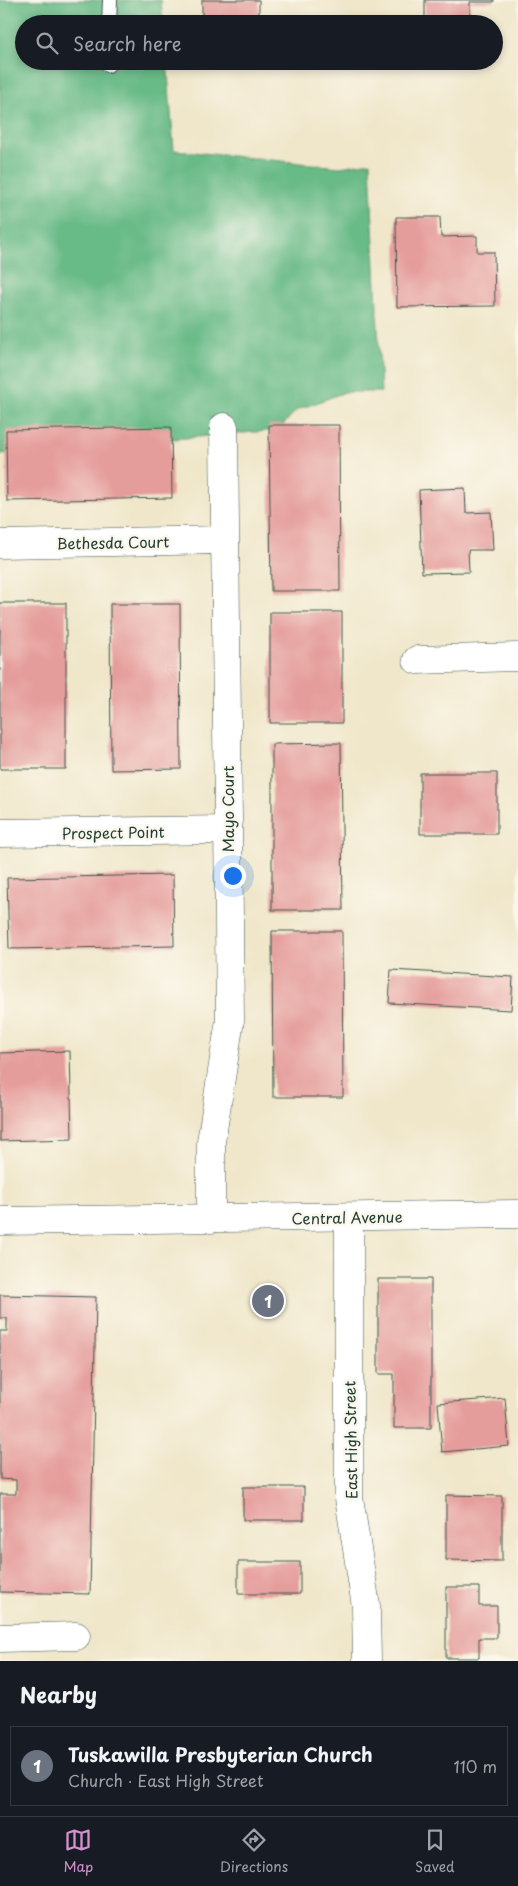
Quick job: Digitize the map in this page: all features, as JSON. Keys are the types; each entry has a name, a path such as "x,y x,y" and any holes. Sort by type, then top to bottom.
{"street":[{"name":"Mayo Court","path":"211,1219 211,1142 230,1020 224,427"},
{"name":"Bethesda Court","path":"0,544 225,540"},
{"path":"417,660 518,657"},
{"name":"Prospect Point","path":"0,833 227,830"},
{"name":"Central Avenue","path":"0,1221 349,1218 518,1214"},
{"name":"East High Street","path":"349,1218 349,1498 366,1606 367,1661"},
{"path":"0,1638 76,1636"}],"lane":[{"path":"109,15 110,0"}],"green space":[{"path":"0,0 161,0 162,15 15,15 15,70 168,70 174,150 340,167 370,162 381,392 345,392 297,410 278,430 0,454"}],"building":[{"path":"202,0 259,0 259,15 202,15"},
{"path":"425,0 494,0 494,2 470,2 470,15 425,15"},
{"path":"396,217 440,217 441,237 477,236 477,252 494,252 495,306 397,307"},
{"path":"269,425 339,425 340,591 271,591"},
{"path":"171,427 172,498 7,501 6,430"},
{"path":"465,488 466,513 491,512 493,550 468,550 469,572 422,573 419,490"},
{"path":"0,603 66,603 66,769 0,769"},
{"path":"110,604 180,604 181,769 111,770"},
{"path":"270,612 342,612 342,723 270,723"},
{"path":"341,743 343,910 272,910 272,744"},
{"path":"420,773 497,773 497,834 420,834"},
{"path":"173,875 174,946 9,949 7,878"},
{"path":"272,931 342,931 343,1097 273,1097"},
{"path":"391,970 513,977 511,1010 389,1003"},
{"path":"70,1051 72,1139 0,1141 0,1053"},
{"path":"378,1279 431,1279 431,1428 394,1428 394,1374 378,1374"},
{"path":"0,1295 96,1297 90,1594 0,1592 0,1494 16,1494 16,1480 0,1479 0,1331 7,1331 7,1318 0,1318"},
{"path":"505,1398 509,1446 442,1452 438,1403"},
{"path":"243,1487 304,1487 304,1520 243,1520"},
{"path":"446,1495 502,1496 502,1561 446,1560"},
{"path":"238,1562 300,1562 300,1594 238,1594"},
{"path":"446,1587 479,1587 479,1606 497,1606 497,1638 479,1638 479,1658 446,1658"}],"place":[{"name":"Tuskawilla Presbyterian Church","path":"268,1301"}]}
